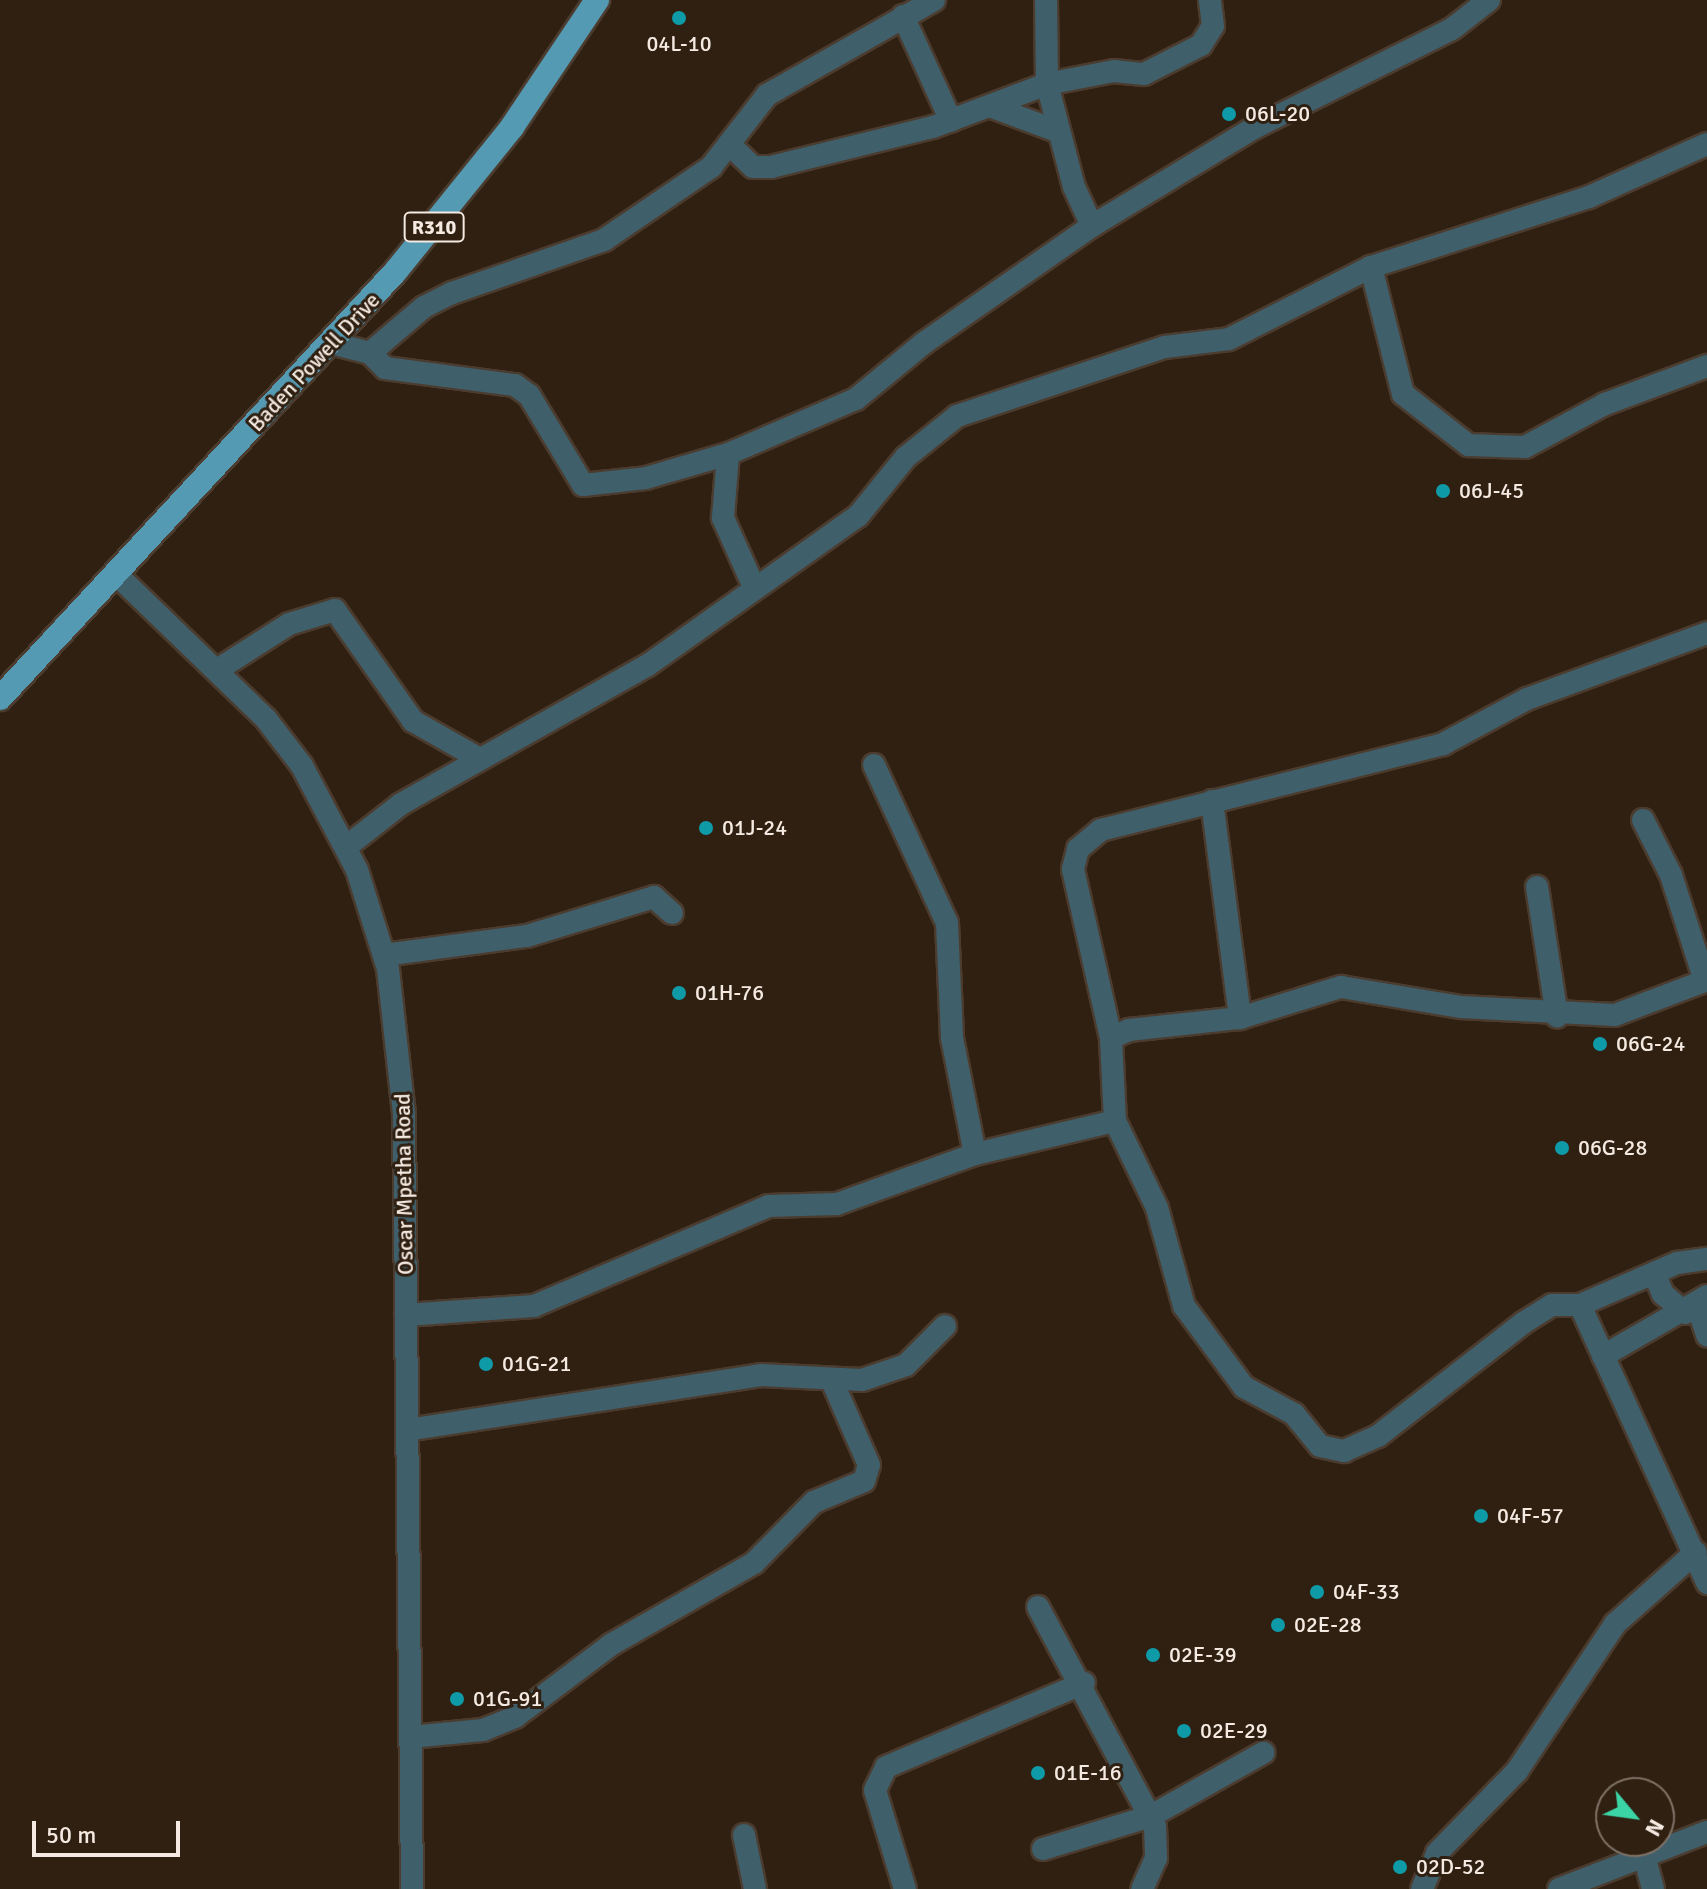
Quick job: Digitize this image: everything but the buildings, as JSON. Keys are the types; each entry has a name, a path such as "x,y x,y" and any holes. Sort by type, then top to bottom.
{"main road":[{"name":"Baden Powell Drive","path":"0,698 331,343 455,202 597,0"}],"street":[{"path":"370,353 438,300 604,240 690,183 729,144 767,95 934,0"},
{"path":"1046,0 1047,84 1057,131 1092,226"},
{"path":"729,144 753,167 771,167 951,121 1047,84 1114,71 1144,74 1183,56 1213,26 1210,0"},
{"path":"331,343 370,353 385,368 515,385 529,395 583,485 646,478 728,454 856,399 924,343 1092,226 1254,128 1452,29 1489,0"},
{"path":"903,16 951,121"},
{"path":"992,107 1057,131"},
{"path":"346,847 480,759 604,693 858,516 906,457 957,416 1165,347 1229,339 1371,267 1589,197 1707,144"},
{"path":"1371,267 1403,394 1468,445 1525,447 1605,404 1707,366"},
{"path":"728,454 723,518 754,587"},
{"name":"Oscar Mpetha Road","path":"117,575 217,670 284,742 346,847 384,955 400,1051 412,1889"},
{"path":"217,670 289,624 335,610 413,721 480,759"},
{"path":"1707,633 1527,699 1443,744 1101,830 1078,849 1078,902 1111,1038 1115,1121 1157,1208 1184,1306 1244,1387 1294,1414 1320,1446 1344,1451 1378,1436 1523,1323 1552,1305 1580,1305 1654,1273 1707,1259"},
{"path":"874,765 947,923 952,1038 975,1154"},
{"path":"1212,801 1240,1018"},
{"path":"1111,1038 1158,1025 1240,1018 1341,987 1389,1000 1557,1016 1646,1008 1706,981 1671,875 1643,820"},
{"path":"1537,887 1557,1016"},
{"path":"384,955 503,941 654,897 672,913"},
{"path":"406,1315 534,1306 768,1206 837,1204 975,1154 1115,1121"},
{"path":"1654,1273 1663,1294 1696,1304"},
{"path":"1603,1356 1696,1304"},
{"path":"1696,1304 1707,1335"},
{"path":"1580,1305 1696,1552 1707,1583"},
{"path":"407,1430 761,1375 833,1383 906,1365 945,1326"},
{"path":"411,1737 483,1730 515,1717 612,1644 744,1570 814,1502 864,1481 869,1465 833,1383"},
{"path":"1422,1889 1437,1853 1517,1771 1615,1624 1696,1552"},
{"path":"1038,1607 1084,1683 1151,1816 1156,1858 1142,1889"},
{"path":"905,1889 875,1790 886,1767 1084,1683"},
{"path":"1043,1849 1151,1816 1263,1753"},
{"path":"1559,1889 1645,1859 1707,1832"},
{"path":"744,1835 755,1889"},
{"path":"1645,1859 1653,1889"}],"place":[{"name":"04L-10","path":"679,18"},
{"name":"06L-20","path":"1229,114"},
{"name":"06J-45","path":"1443,491"},
{"name":"01J-24","path":"706,828"},
{"name":"01H-76","path":"679,993"},
{"name":"06G-24","path":"1600,1044"},
{"name":"06G-28","path":"1562,1148"},
{"name":"01G-21","path":"486,1364"},
{"name":"04F-57","path":"1481,1516"},
{"name":"04F-33","path":"1317,1592"},
{"name":"02E-28","path":"1278,1625"},
{"name":"02E-39","path":"1153,1655"},
{"name":"01G-91","path":"457,1699"},
{"name":"02E-29","path":"1184,1731"},
{"name":"01E-16","path":"1038,1773"},
{"name":"02D-52","path":"1400,1867"}]}
